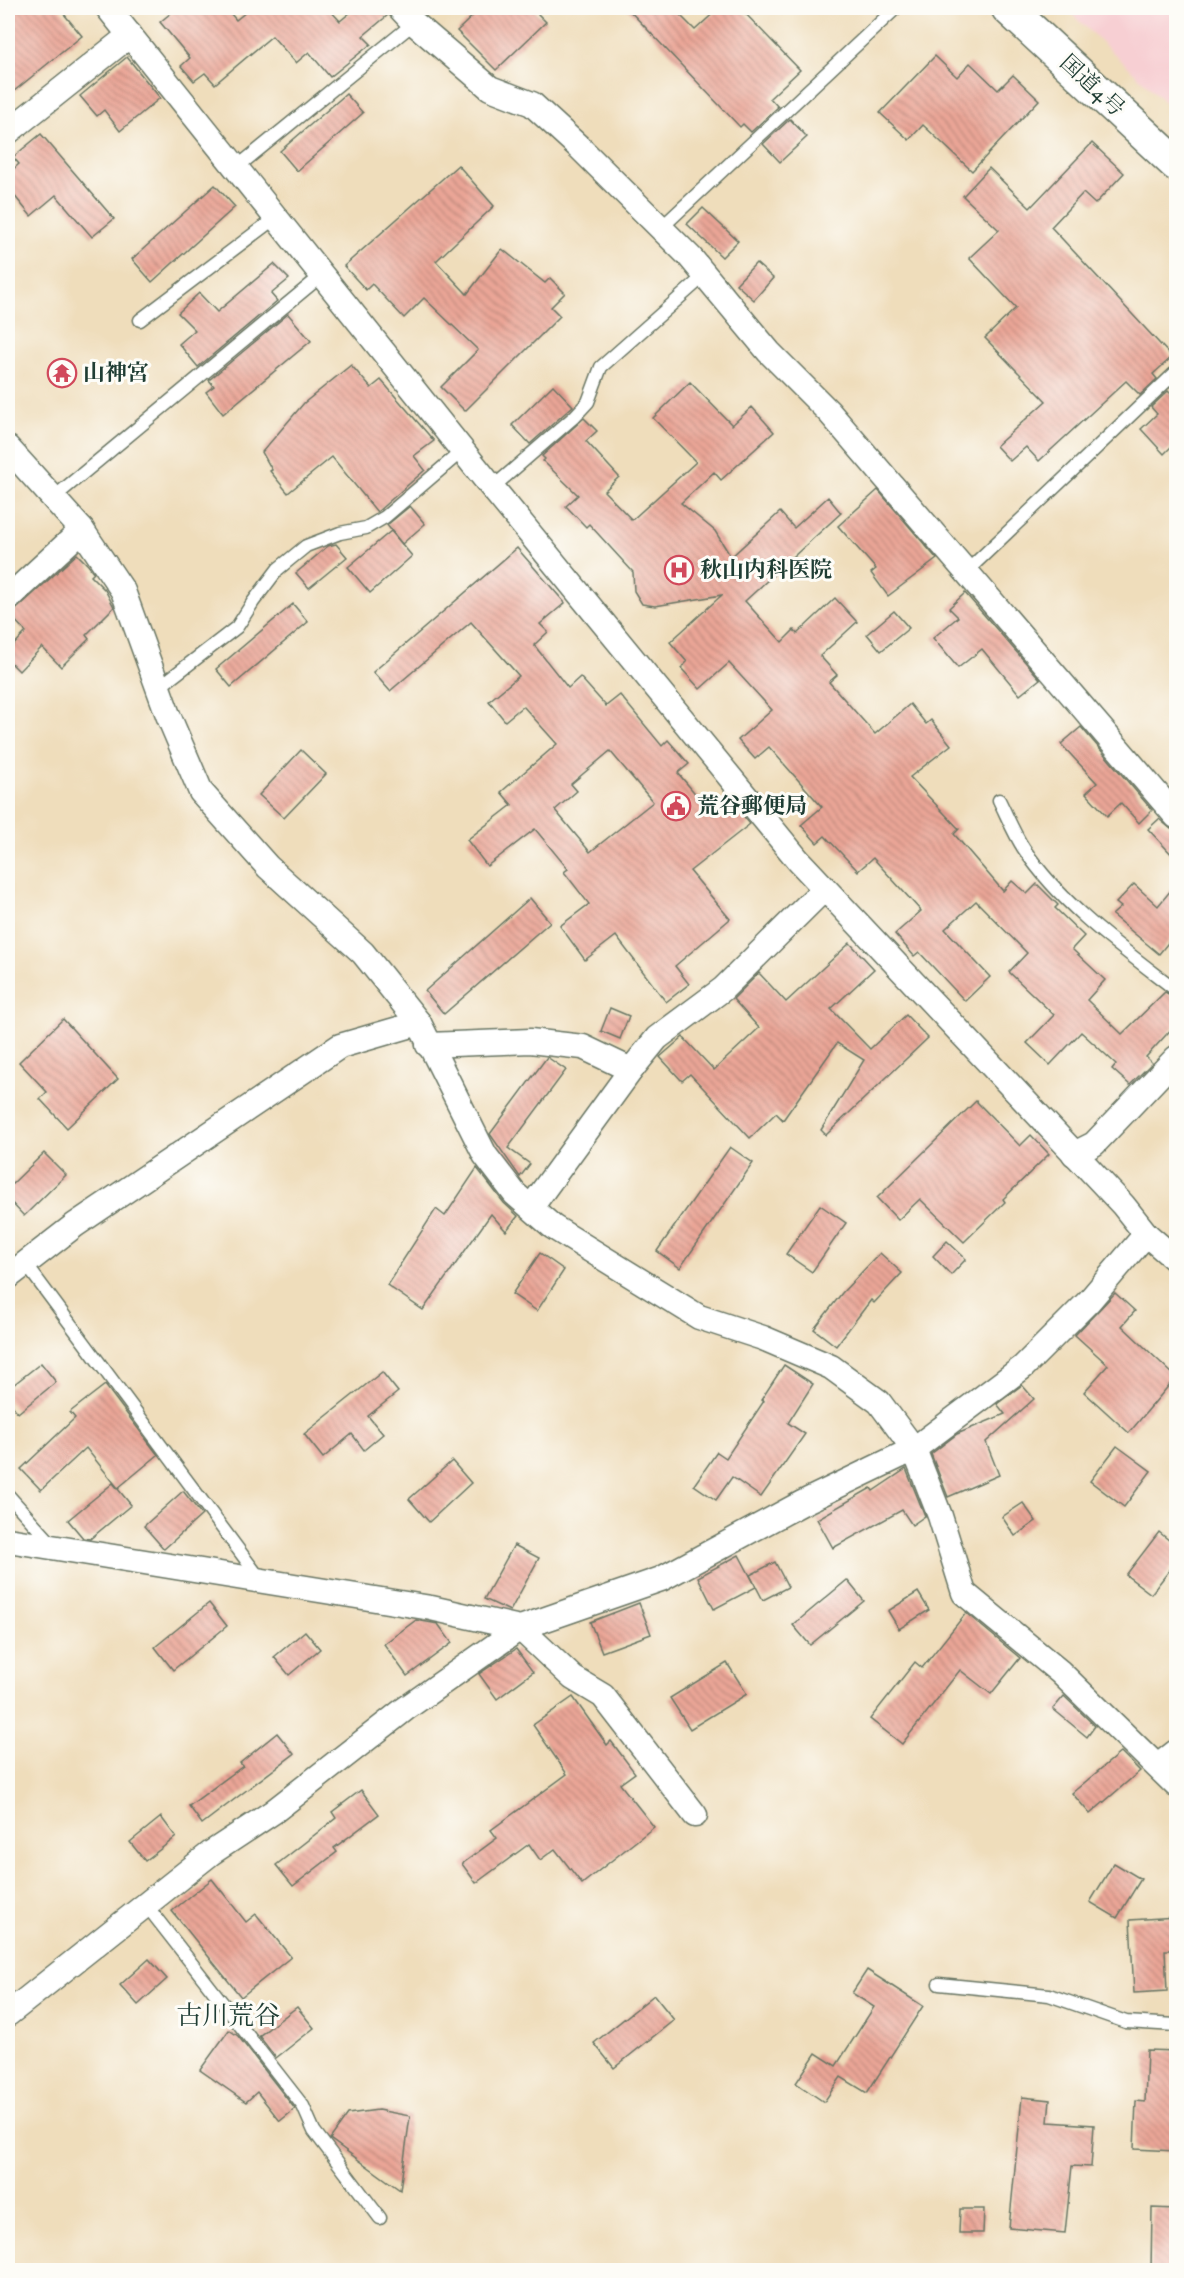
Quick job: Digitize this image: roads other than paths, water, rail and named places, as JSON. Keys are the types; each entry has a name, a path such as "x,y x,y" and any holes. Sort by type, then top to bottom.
{"highway":[{"name":"国道4号","path":"1008,8 1176,164"}],"street":[{"path":"108,8 492,488 824,890 1074,1154 1146,1234 1176,1260"},
{"path":"407,15 490,88 532,104 661,228 705,275 769,352 829,412 1176,816"},
{"path":"8,132 130,35"},
{"path":"8,448 82,530 123,591 158,688 201,792 268,867 363,953 424,1034 485,1155 515,1194 532,1206 553,1227 699,1317 763,1338 831,1367 879,1402 914,1449 940,1516 964,1593 1167,1759 1176,1785"},
{"path":"8,598 82,530"},
{"path":"532,1206 657,1038 723,989 824,890"},
{"path":"16,1270 84,1218 340,1046 424,1034 530,1041 583,1047 631,1070"},
{"path":"1074,1154 1094,1144 1176,1058"},
{"path":"8,2014 211,1853 273,1812 405,1709 520,1628 661,1579 802,1503 914,1449 1023,1367 1089,1301 1146,1234"},
{"path":"8,1540 430,1608 520,1628 573,1678 603,1696 695,1815"}],"lane":[{"path":"661,228 896,8"},
{"path":"236,168 407,15"},
{"path":"140,320 275,218"},
{"path":"492,488 574,417 588,402 601,367 705,275"},
{"path":"52,499 321,276"},
{"path":"967,571 1176,372"},
{"path":"158,688 237,627 278,570 306,546 340,532 366,528 385,517 462,451"},
{"path":"999,800 1024,849 1051,883 1093,924 1176,990"},
{"path":"16,1270 261,1581"},
{"path":"8,1495 54,1547"},
{"path":"146,1905 303,2106 314,2131 380,2218"},
{"path":"939,1984 1049,1995 1126,2022 1176,2025"}],"place":[{"name":"山神宮","path":"62,373"},
{"name":"秋山内科医院","path":"679,570"},
{"name":"荒谷郵便局","path":"676,806"}],"district":[{"name":"古川荒谷","path":"228,2016"}]}
